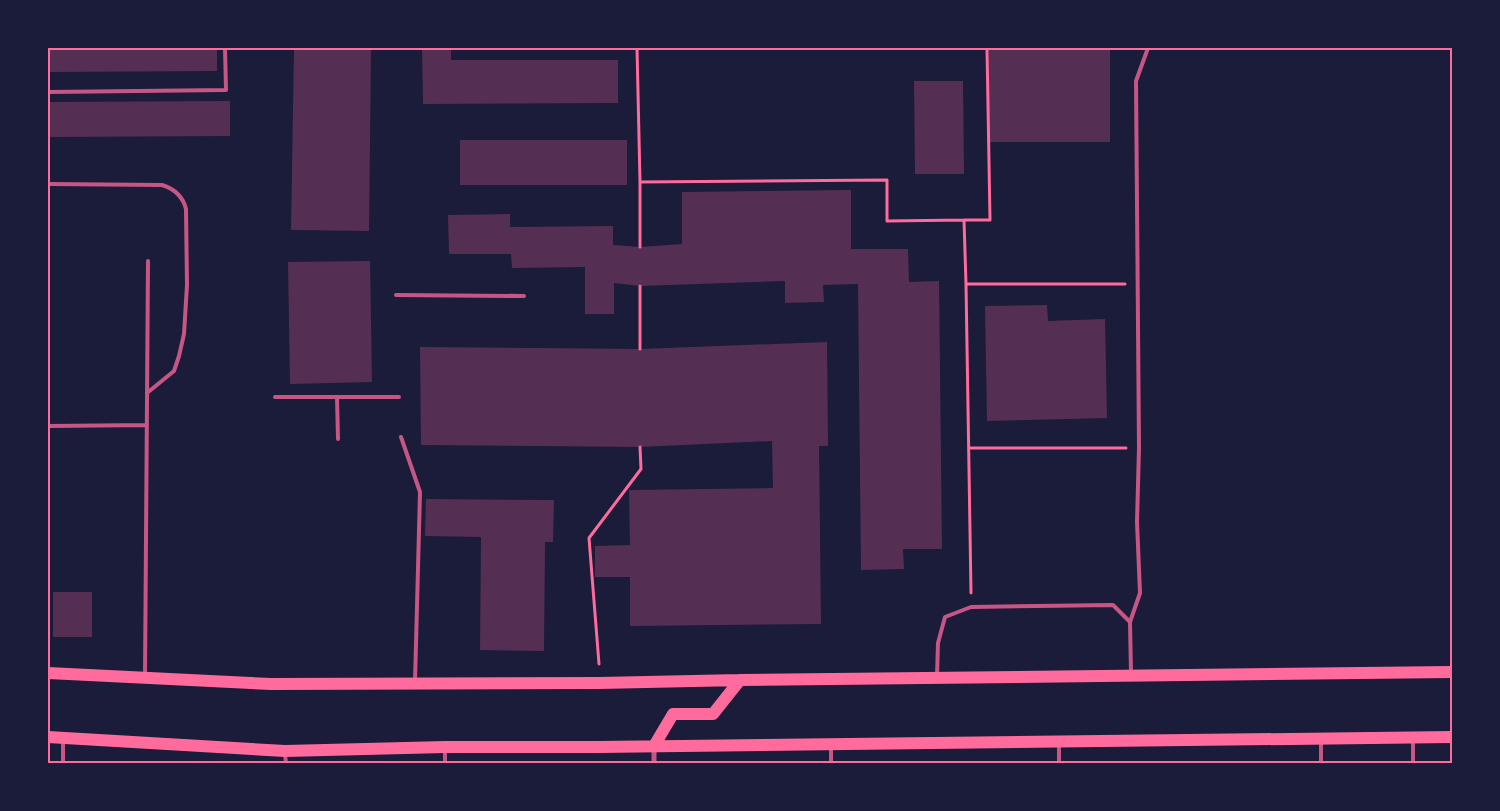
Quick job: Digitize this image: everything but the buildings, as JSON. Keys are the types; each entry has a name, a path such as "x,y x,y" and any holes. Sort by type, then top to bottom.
{"main road":[{"path":"48,674 271,684 599,683 1452,672"},
{"path":"654,746 673,714 713,714 740,680"},
{"path":"48,737 286,757 445,747 1452,737"}],"street":[{"path":"654,746 654,764"}],"lane":[{"path":"48,92 226,90 225,48"},
{"path":"1131,676 1130,622 1140,593 1137,522 1139,448 1136,81 1148,48"},
{"path":"48,184 158,184 168,187 184,201 186,209 187,285 184,334 174,371 147,393"},
{"path":"145,679 148,261"},
{"path":"396,295 524,296"},
{"path":"275,397 400,397"},
{"path":"337,397 338,439"},
{"path":"48,426 147,425"},
{"path":"401,437 420,492 415,683"},
{"path":"936,679 938,643 945,617 971,607 1113,605 1130,622"},
{"path":"1412,737 1413,764"},
{"path":"64,738 64,764"},
{"path":"1321,738 1321,764"},
{"path":"1060,741 1060,764"},
{"path":"831,744 831,764"},
{"path":"445,747 445,764"}],"path":[{"path":"637,48 640,247"},
{"path":"640,182 886,180 887,221 990,220 986,48"},
{"path":"964,220 971,607"},
{"path":"966,284 1138,284"},
{"path":"640,286 640,349"},
{"path":"599,664 589,538 641,469 640,447"},
{"path":"969,448 1139,448"}]}
